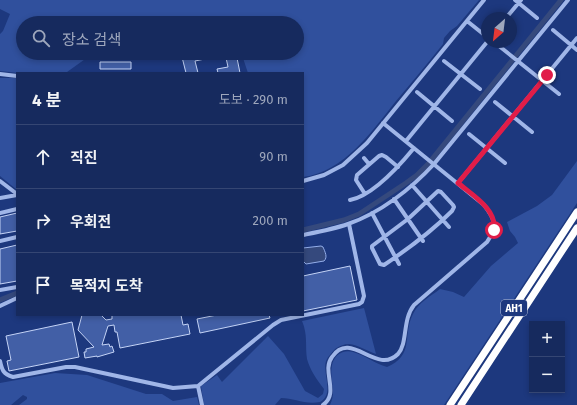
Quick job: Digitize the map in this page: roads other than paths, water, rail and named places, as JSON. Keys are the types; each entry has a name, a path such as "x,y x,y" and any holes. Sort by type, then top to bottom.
{"highway":[{"name":"AH1","path":"450,405 577,212"},
{"name":"AH1","path":"461,405 577,228"}],"street":[{"path":"304,182 324,175 343,164 367,143 484,0"},
{"path":"514,0 520,2 537,18"},
{"path":"304,235 349,224 372,213 412,185 433,164 568,0"},
{"path":"511,12 520,2"},
{"path":"467,21 481,32"},
{"path":"553,30 577,50"},
{"path":"458,183 577,38"},
{"path":"406,141 482,48"},
{"path":"502,48 559,94"},
{"path":"444,61 480,89"},
{"path":"0,74 16,76"},
{"path":"417,92 452,121"},
{"path":"495,102 532,132"},
{"path":"323,405 329,399 328,368 329,361 332,356 343,348 350,348 378,360 384,361 391,359 401,349 408,314 414,305 490,238 494,225 493,216 484,205 384,123"},
{"path":"469,134 505,163"},
{"path":"350,200 359,199 398,168 414,148"},
{"path":"365,194 356,180 356,177 358,173 369,164 382,155 386,156 398,168"},
{"path":"364,158 369,164"},
{"path":"0,181 16,193"},
{"path":"412,185 449,227"},
{"path":"440,191 453,205 453,209 422,239 384,265 380,264 372,248 374,244 408,219 427,202 440,191"},
{"path":"0,198 16,194"},
{"path":"394,199 422,239"},
{"path":"0,213 16,208"},
{"path":"372,213 398,264"},
{"path":"304,315 359,304 362,302 364,296 349,224"},
{"path":"0,241 16,237"},
{"path":"0,290 16,287"},
{"path":"0,306 16,298"},
{"path":"280,316 281,320"},
{"path":"0,360 2,371 7,376 13,377 66,367 75,367 173,388 198,386 274,324 281,320 300,316"},
{"path":"198,386 202,405"}],"waterway":[{"path":"304,230 344,220 359,214 417,175 428,164 561,0"},
{"path":"0,300 16,293"}]}
